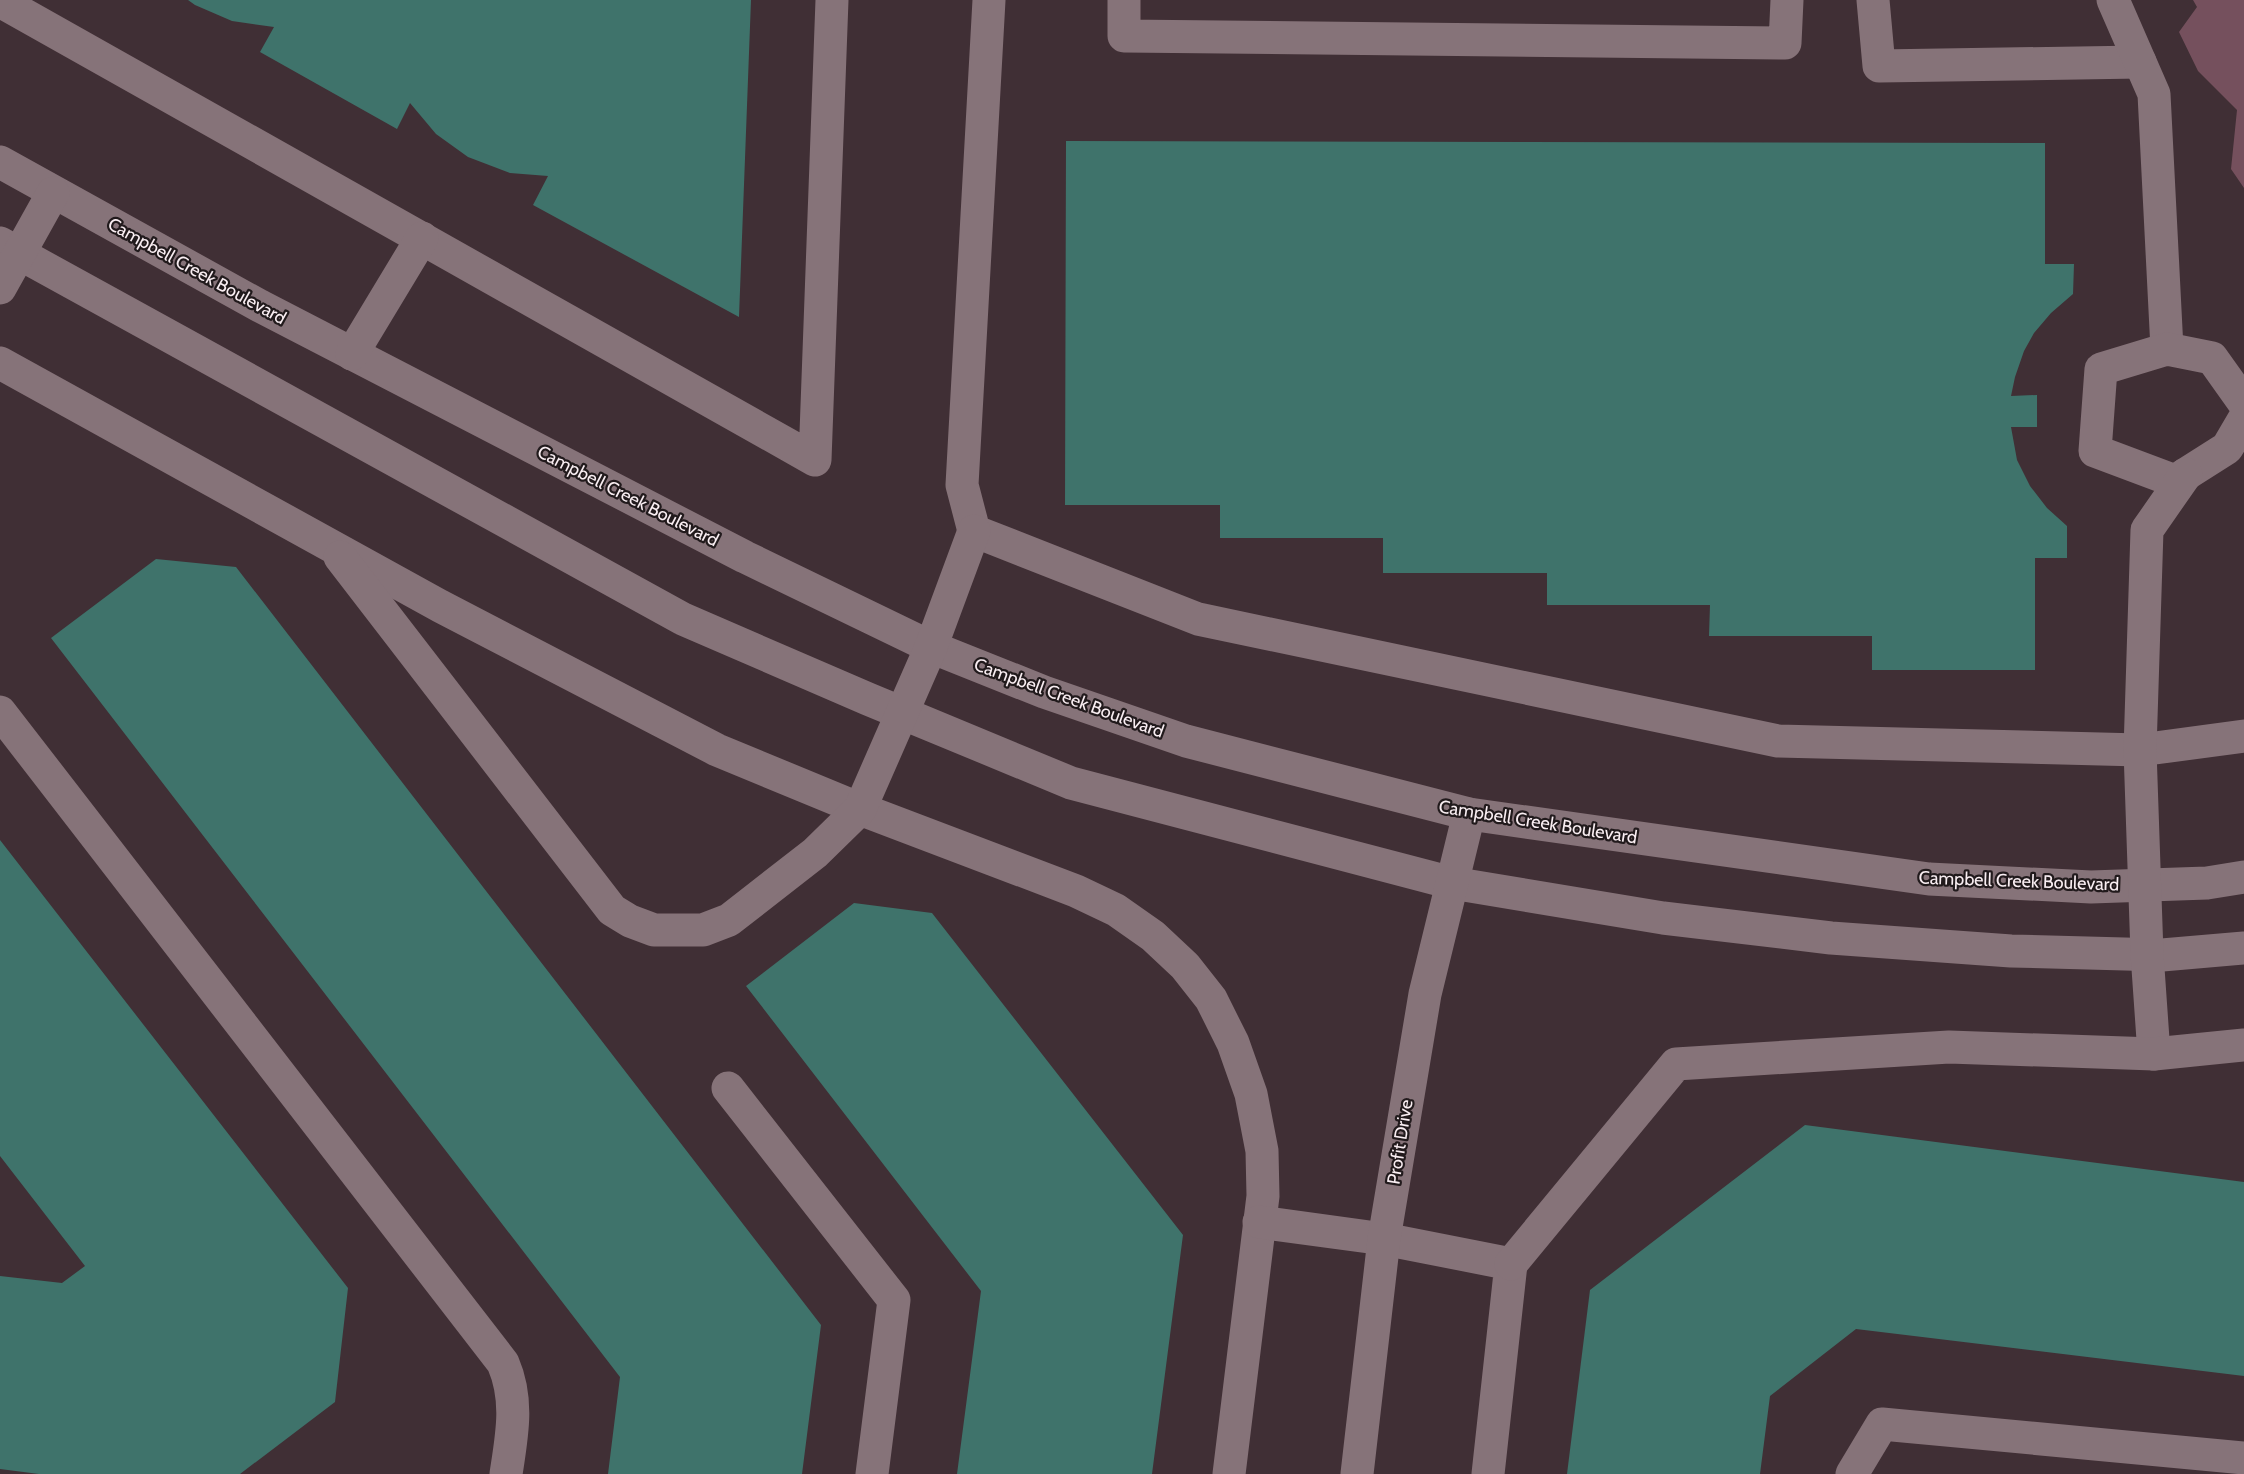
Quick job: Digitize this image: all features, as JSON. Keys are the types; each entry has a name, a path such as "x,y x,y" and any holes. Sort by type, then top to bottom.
{"street":[{"path":"0,2 815,459 831,0"},
{"path":"333,547 612,910 630,921 654,930 703,930 729,920 815,853 860,809 931,646 974,531 962,485 989,0"},
{"path":"1124,0 1124,36 1785,43 1787,0"},
{"path":"1873,0 1879,66 2140,62"},
{"path":"2113,0 2154,94 2167,349"},
{"name":"Campbell Creek Boulevard","path":"0,162 260,306 745,557 931,646 1044,692 1186,741 1469,814 1929,879 2091,886 2208,883 2244,877"},
{"path":"0,288 10,248 53,192"},
{"path":"352,354 422,238"},
{"path":"10,248 683,619 1071,783 1452,883 1663,918 1831,938 2011,951 2147,954 2244,948"},
{"path":"2244,403 2212,358 2167,349 2101,369 2095,451 2175,481 2227,448 2244,419"},
{"path":"0,363 440,606 717,750 860,809 1076,891 1116,910 1153,936 1185,966 1211,999 1233,1043 1251,1094 1262,1151 1263,1196 1229,1474"},
{"path":"2154,1054 2147,954 2140,750 2146,530 2186,474"},
{"path":"974,531 1198,619 1778,741 2140,750 2244,736"},
{"path":"0,712 503,1363 511,1381 513,1404 513,1427 506,1474"},
{"name":"Profit Drive","path":"1357,1474 1384,1239 1425,994 1469,814"},
{"path":"1488,1474 1511,1264 1676,1064 1950,1047 2154,1054 2244,1045"},
{"path":"728,1088 894,1300 872,1474"},
{"path":"1259,1221 1384,1239 1511,1264"},
{"path":"1852,1474 1882,1424 2244,1458"}],"shaded area":[{"path":"2193,0 2244,0 2244,188 2231,169 2237,110 2198,71 2179,32 2197,7"}],"building":[{"path":"188,0 751,0 739,317 533,205 548,176 510,173 468,157 436,134 410,103 397,129 260,52 274,27 232,21"},
{"path":"1066,141 2045,143 2045,264 2074,264 2073,294 2051,313 2034,333 2024,351 2011,396 2037,395 2037,427 2011,427 2017,460 2030,486 2047,508 2067,526 2067,558 2035,558 2035,670 1872,670 1872,636 1709,636 1710,605 1547,605 1547,573 1383,573 1383,538 1220,538 1220,505 1065,505"},
{"path":"156,559 236,567 821,1325 802,1474 608,1474 620,1377 51,638"},
{"path":"0,840 348,1288 335,1402 240,1474 39,1474 0,1469 0,1276 62,1283 85,1266 0,1156"},
{"path":"854,903 932,913 1183,1235 1152,1474 957,1474 981,1291 746,986"},
{"path":"1805,1125 2244,1182 2244,1376 1856,1329 1770,1396 1760,1474 1567,1474 1590,1290"}]}
